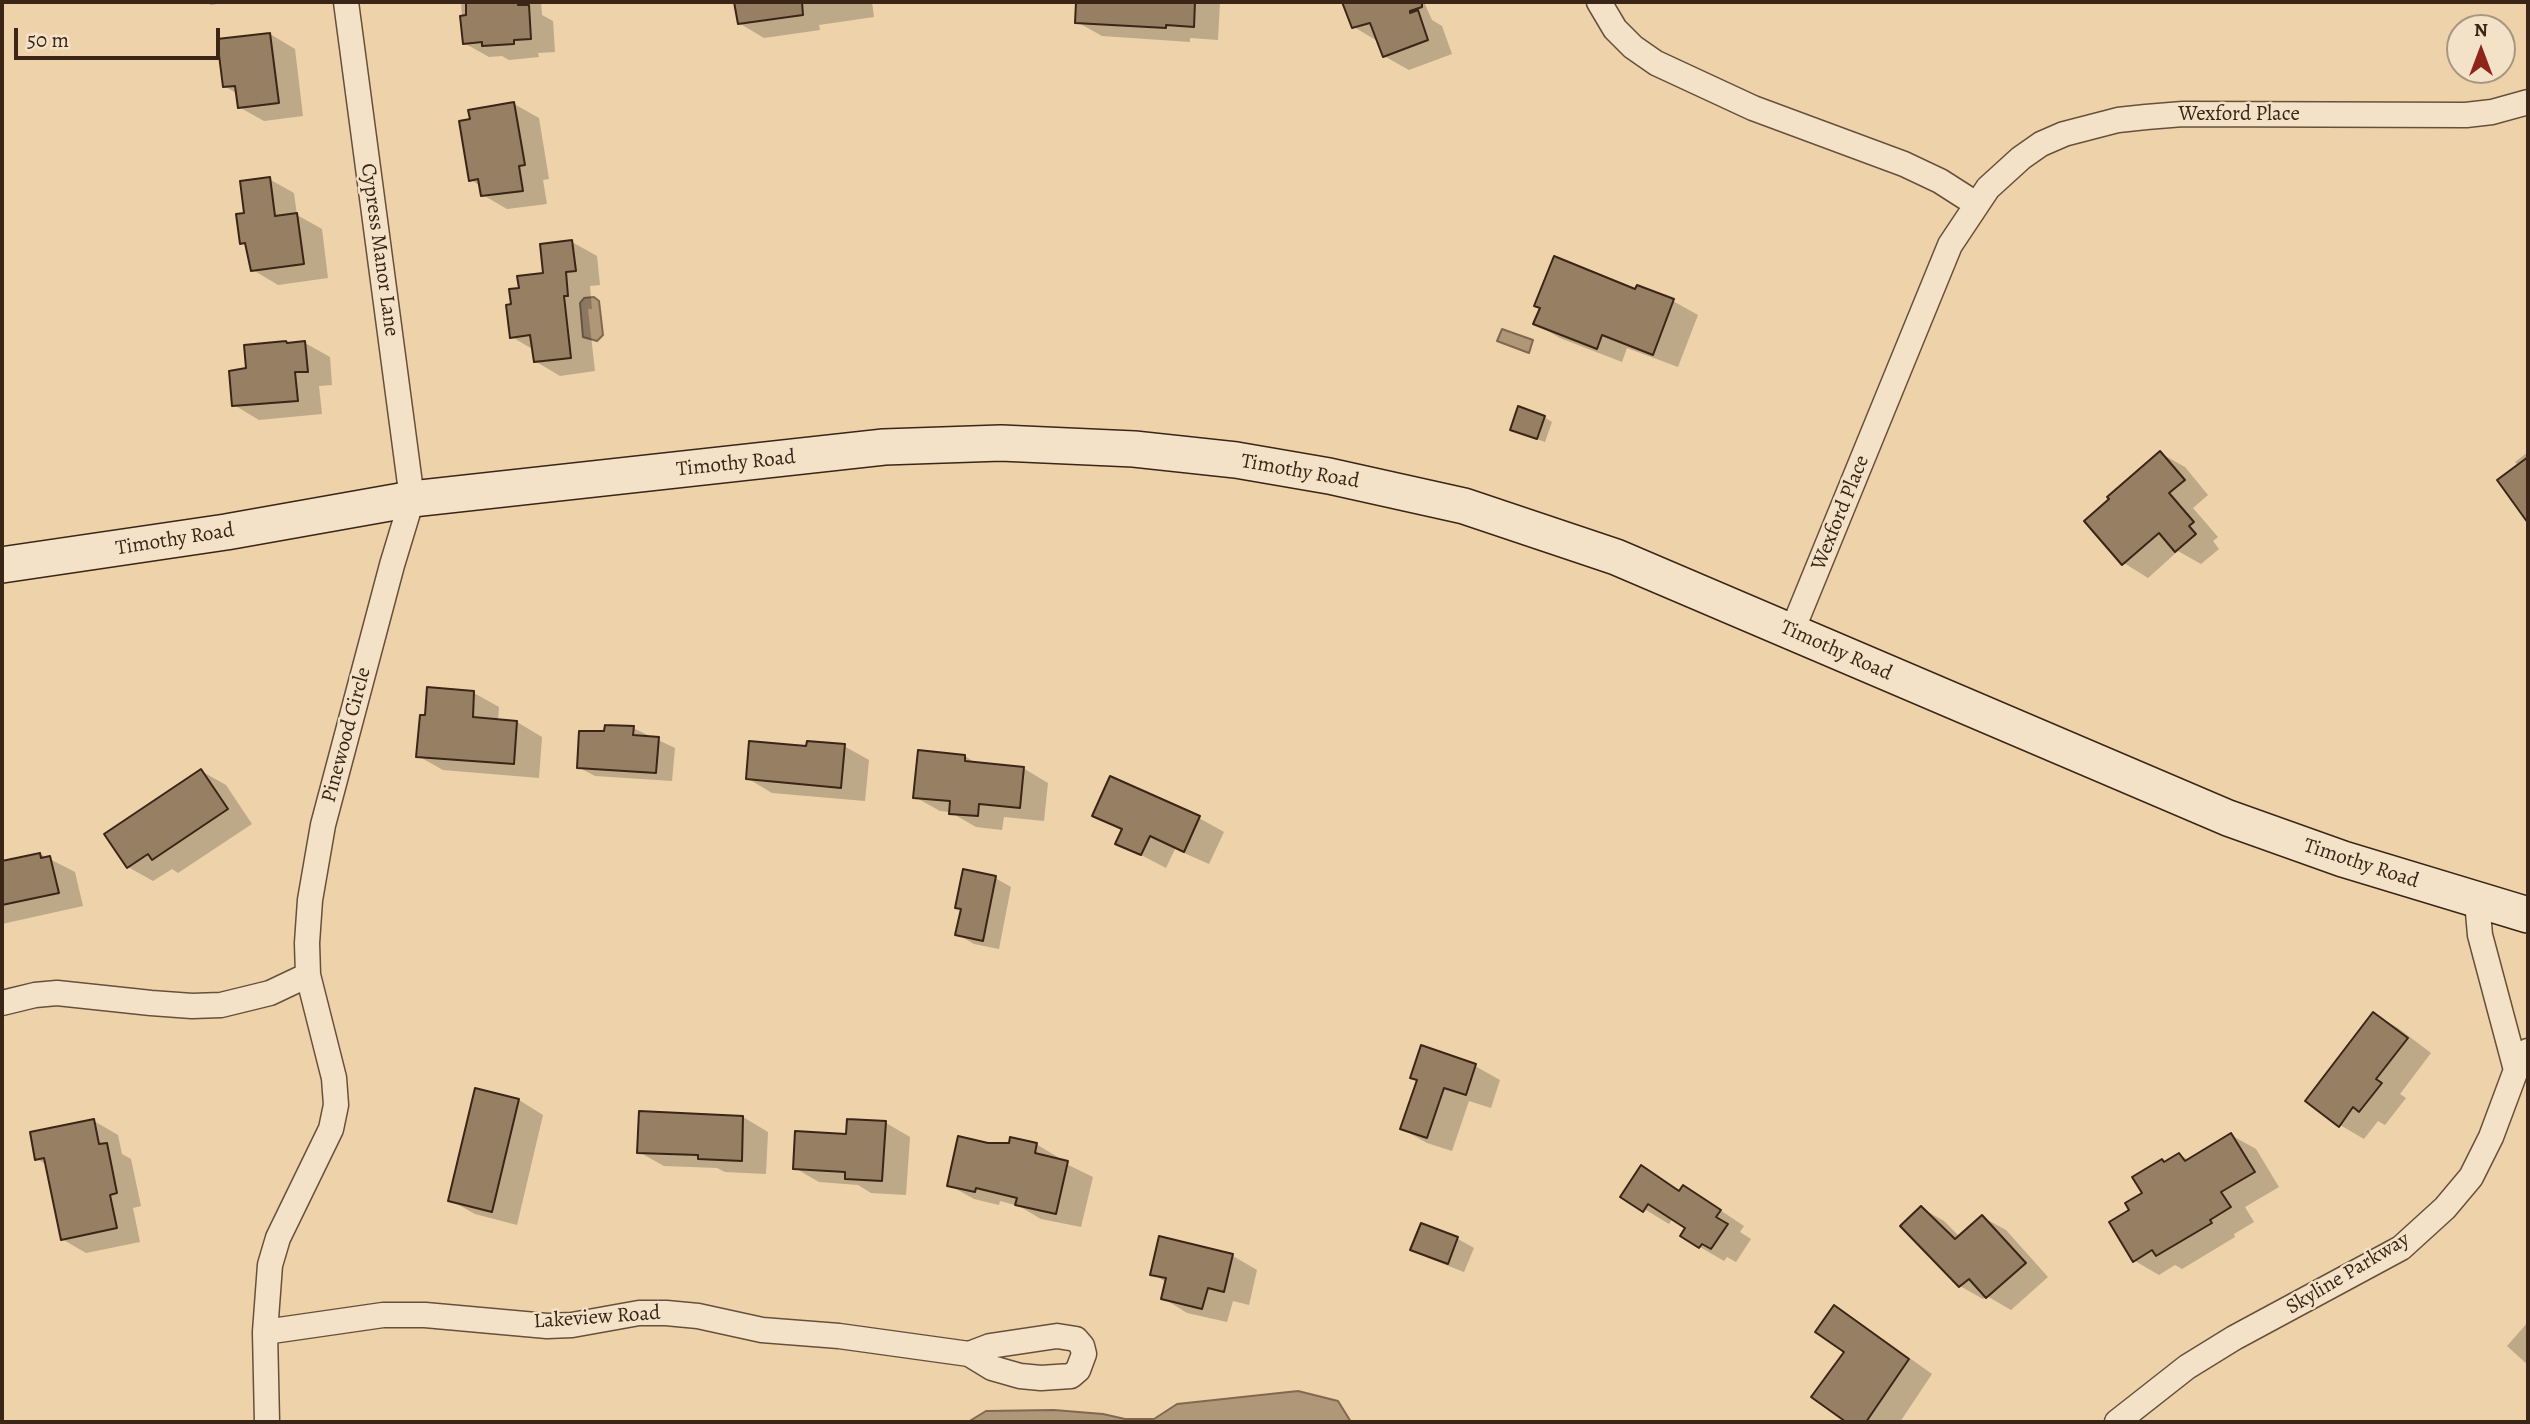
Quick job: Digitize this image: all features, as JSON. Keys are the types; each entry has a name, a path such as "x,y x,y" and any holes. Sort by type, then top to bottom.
{"main road":[{"name":"Timothy Road","path":"2,565 226,532 412,499 884,447 1001,443 1134,449 1236,460 1329,476 1464,506 1616,557 2228,818 2343,859 2528,915"}],"street":[{"name":"Cypress Manor Lane","path":"346,2 412,499"},
{"path":"1599,2 1615,29 1633,47 1656,63 1754,108 1904,164 1940,181 1976,204"},
{"name":"Wexford Place","path":"1792,631 1950,246 1988,188 2041,144 2064,134 2118,120 2183,114 2466,115 2492,112 2528,102"},
{"name":"Pinewood Circle","path":"267,1422 265,1332 272,1256 278,1238 331,1129 336,1105 334,1078 309,975 307,943 310,901 323,825 412,499"},
{"name":"Skyline Parkway","path":"2117,1422 2188,1367 2234,1338 2401,1248 2445,1208 2471,1177 2491,1137 2522,1060 2480,935 2477,901"},
{"path":"2,1003 57,993 151,1003 221,1005 270,993 309,975"},
{"name":"Lakeview Road","path":"265,1332 383,1315 425,1315 547,1326 572,1325 639,1313 666,1312 762,1330 839,1336 969,1354"}],"shaded area":[{"path":"594,297 599,301 603,335 597,341 583,337 580,303 584,298"},
{"path":"1502,329 1533,340 1529,353 1497,341"},
{"path":"1298,1391 1338,1401 1351,1422 968,1422 986,1411 1054,1410 1103,1414 1125,1419 1154,1419 1177,1404"}],"building":[{"path":"466,2 518,2 518,5 529,5 531,39 514,40 514,44 463,44 460,16 466,15"},
{"path":"734,2 802,2 803,15 738,24"},
{"path":"1076,2 1195,2 1194,27 1075,23"},
{"path":"1342,2 1422,2 1422,7 1410,13 1418,10 1428,40 1383,57 1370,23 1352,28"},
{"path":"270,33 279,103 238,108 235,86 223,87 217,39"},
{"path":"514,102 525,165 519,166 523,191 481,196 478,179 469,181 459,121 470,119 468,110"},
{"path":"270,177 275,216 297,213 304,264 251,271 245,243 240,244 236,214 244,213 240,181"},
{"path":"572,240 576,271 566,272 568,296 564,296 571,358 534,362 530,335 510,338 506,305 511,304 509,289 519,288 517,276 543,273 540,244"},
{"path":"1554,256 1635,289 1637,285 1674,299 1653,355 1602,335 1597,349 1533,324 1540,308 1534,306"},
{"path":"305,341 308,372 295,372 298,401 232,406 229,371 246,368 244,345"},
{"path":"1518,406 1545,416 1537,439 1510,430"},
{"path":"2160,451 2185,480 2169,493 2194,522 2189,526 2196,534 2175,552 2159,533 2122,565 2084,521"},
{"path":"2528,457 2528,523 2497,480"},
{"path":"427,687 474,691 473,717 517,721 514,764 416,757 420,715 425,715"},
{"path":"605,725 634,726 633,735 659,737 656,773 577,768 579,731 604,731"},
{"path":"749,741 806,746 807,741 845,744 841,788 746,779"},
{"path":"918,750 965,755 965,761 1024,767 1020,808 979,804 978,816 949,814 950,801 913,798"},
{"path":"201,769 228,809 152,860 148,854 127,868 104,834"},
{"path":"1110,776 1200,816 1184,852 1150,836 1141,855 1115,844 1122,829 1092,816"},
{"path":"40,853 41,858 50,856 59,893 2,905 2,861"},
{"path":"963,869 996,876 983,941 955,935 961,909 955,908"},
{"path":"2373,1012 2408,1038 2376,1079 2382,1083 2359,1112 2353,1107 2339,1127 2305,1101"},
{"path":"1421,1045 1476,1064 1466,1095 1444,1088 1427,1138 1400,1129 1417,1080 1410,1078"},
{"path":"475,1088 519,1099 492,1212 448,1201"},
{"path":"639,1111 743,1116 742,1161 698,1159 698,1155 637,1153"},
{"path":"94,1119 99,1144 107,1143 117,1193 110,1195 117,1228 61,1240 44,1158 35,1160 30,1132"},
{"path":"847,1119 886,1121 882,1181 845,1179 845,1172 793,1169 795,1131 846,1134"},
{"path":"2231,1133 2255,1172 2221,1192 2231,1207 2210,1220 2212,1223 2156,1256 2152,1250 2133,1262 2109,1222 2129,1210 2125,1203 2142,1193 2132,1177 2162,1159 2164,1162 2179,1153 2185,1161"},
{"path":"958,1136 988,1143 1009,1143 1010,1137 1037,1143 1035,1153 1068,1161 1056,1214 1015,1205 1017,1198 976,1188 975,1192 947,1186"},
{"path":"1641,1165 1679,1191 1683,1185 1721,1210 1716,1217 1728,1224 1711,1249 1702,1244 1699,1248 1680,1236 1685,1228 1648,1204 1643,1212 1620,1197"},
{"path":"1921,1206 1955,1239 1982,1215 2026,1263 1986,1298 1969,1279 1959,1287 1900,1226"},
{"path":"1421,1223 1458,1237 1448,1264 1410,1250"},
{"path":"1159,1236 1233,1254 1224,1292 1208,1288 1202,1309 1161,1299 1166,1278 1150,1275"},
{"path":"1834,1305 1909,1359 1866,1422 1846,1422 1811,1397 1844,1352 1815,1332"}]}
